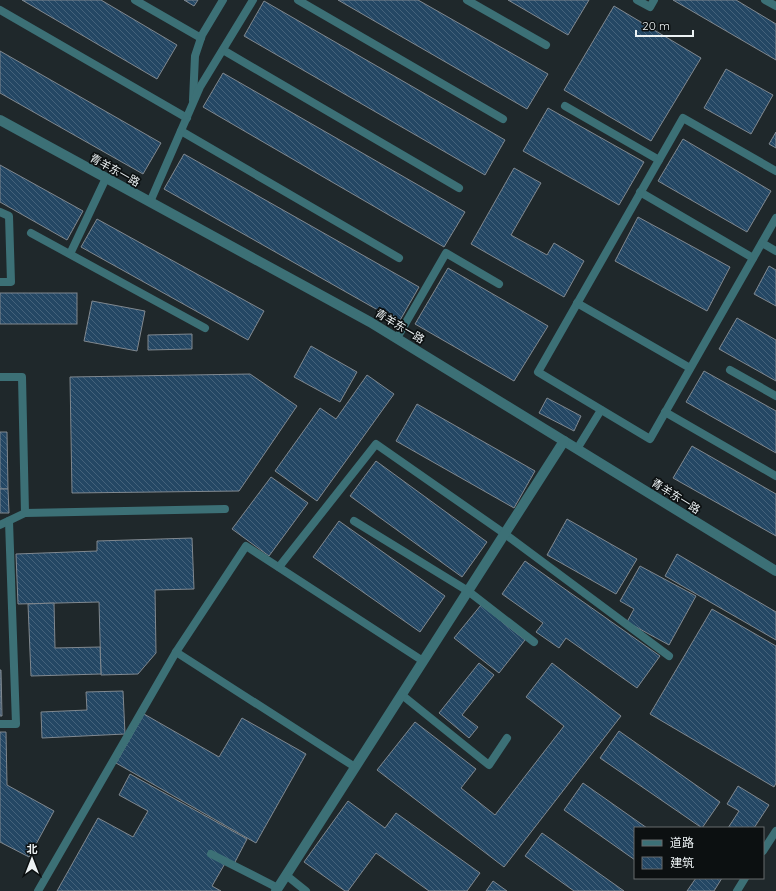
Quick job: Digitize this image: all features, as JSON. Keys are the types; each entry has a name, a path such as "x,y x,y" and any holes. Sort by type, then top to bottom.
{"street":[{"name":"青羊东一路","path":"0,120 370,322 776,571"},
{"path":"277,889 564,441"}],"lane":[{"path":"135,0 201,38"},
{"path":"192,105 195,56 201,38 223,0"},
{"path":"150,202 200,87 254,0"},
{"path":"298,0 503,119"},
{"path":"467,0 546,45"},
{"path":"638,0 650,7 654,0"},
{"path":"765,0 776,6"},
{"path":"0,10 187,118"},
{"path":"223,50 458,188"},
{"path":"565,106 659,160"},
{"path":"776,171 683,118 538,372 650,439 776,218"},
{"path":"181,131 399,258"},
{"path":"70,254 106,178"},
{"path":"640,192 753,258"},
{"path":"0,212 9,216 11,282 0,282"},
{"path":"31,233 205,328"},
{"path":"762,243 776,251"},
{"path":"397,338 446,253 499,284"},
{"path":"577,303 690,368"},
{"path":"730,370 776,396"},
{"path":"0,377 22,377 25,514"},
{"path":"577,449 601,410"},
{"path":"665,412 776,476"},
{"path":"279,568 376,444 505,534 669,656"},
{"path":"0,526 25,514 225,509"},
{"path":"0,724 16,724 9,521"},
{"path":"354,521 468,591 534,642"},
{"path":"38,891 176,652 246,546 423,661"},
{"path":"176,652 355,766"},
{"path":"402,695 489,765 507,738"},
{"path":"764,849 776,831"},
{"path":"211,854 277,889"},
{"path":"286,875 306,891"},
{"path":"737,891 744,879"}],"building":[{"path":"22,0 101,0 177,45 157,79"},
{"path":"184,0 198,0 194,6"},
{"path":"338,0 418,0 548,74 527,109"},
{"path":"508,0 589,0 568,35"},
{"path":"673,0 736,0 776,24 776,60"},
{"path":"264,1 505,140 485,175 244,36"},
{"path":"614,6 701,58 651,141 564,90"},
{"path":"0,51 161,143 143,174 0,93"},
{"path":"726,69 773,95 751,134 704,108"},
{"path":"223,73 465,212 444,247 203,107"},
{"path":"548,108 644,162 619,205 523,151"},
{"path":"776,132 776,148 769,144"},
{"path":"683,139 771,191 747,232 658,181"},
{"path":"184,154 419,287 399,322 164,189"},
{"path":"0,165 83,211 67,240 0,202"},
{"path":"514,168 541,183 511,235 547,255 554,243 584,261 564,297 471,244"},
{"path":"638,217 730,267 707,311 615,261"},
{"path":"97,219 264,311 248,340 81,247"},
{"path":"769,266 776,270 776,306 754,294"},
{"path":"448,268 548,326 514,381 415,324"},
{"path":"0,293 77,293 77,324 0,324"},
{"path":"92,301 145,311 137,351 84,341"},
{"path":"737,318 776,340 776,381 719,349"},
{"path":"192,334 192,349 148,350 148,335"},
{"path":"311,346 357,372 340,402 294,377"},
{"path":"704,371 776,411 776,453 686,402"},
{"path":"250,374 297,406 239,491 72,493 70,377"},
{"path":"367,375 394,394 317,501 275,471 320,408 336,419"},
{"path":"547,398 581,416 574,431 539,413"},
{"path":"417,404 535,471 514,508 396,441"},
{"path":"0,432 7,432 8,489 0,489"},
{"path":"692,446 776,494 776,536 673,478"},
{"path":"376,461 487,542 462,577 350,496"},
{"path":"271,477 308,503 269,556 232,529"},
{"path":"0,489 8,489 9,513 0,513"},
{"path":"567,519 637,559 616,594 547,555"},
{"path":"339,521 445,596 420,632 313,557"},
{"path":"192,538 194,589 155,590 156,653 138,674 101,675 99,602 18,604 16,554 97,551 97,541"},
{"path":"677,554 776,612 776,640 665,576"},
{"path":"525,561 660,656 637,688 566,638 559,648 536,632 543,623 502,594"},
{"path":"640,566 696,596 669,645 627,622 634,609 620,601"},
{"path":"54,603 55,648 100,647 101,674 31,676 28,604"},
{"path":"481,605 525,640 499,673 454,638"},
{"path":"712,609 776,646 776,783 774,787 650,714"},
{"path":"479,663 494,675 462,715 478,727 469,738 439,713"},
{"path":"552,663 621,716 504,867 377,770 415,722 476,769 461,788 495,815 564,726 526,697"},
{"path":"1,670 2,716 0,716"},
{"path":"123,691 125,734 42,738 41,712 87,710 86,692"},
{"path":"144,714 219,757 242,718 306,754 256,843 116,763"},
{"path":"619,731 720,802 703,827 701,827 600,758"},
{"path":"0,732 6,732 7,785 54,811 29,857 0,842"},
{"path":"130,774 247,839 234,864 227,860 212,886 221,891 57,891 98,818 133,837 148,811 119,795"},
{"path":"583,783 646,827 634,827 634,859 564,810"},
{"path":"738,786 769,805 755,827 729,827 739,811 727,804"},
{"path":"348,801 385,828 396,813 480,873 467,891 429,891 376,853 348,891 345,891 304,862"},
{"path":"542,833 624,891 574,891 525,856"},
{"path":"695,879 721,879 714,891 687,891"},
{"path":"493,881 507,891 486,891"}]}
